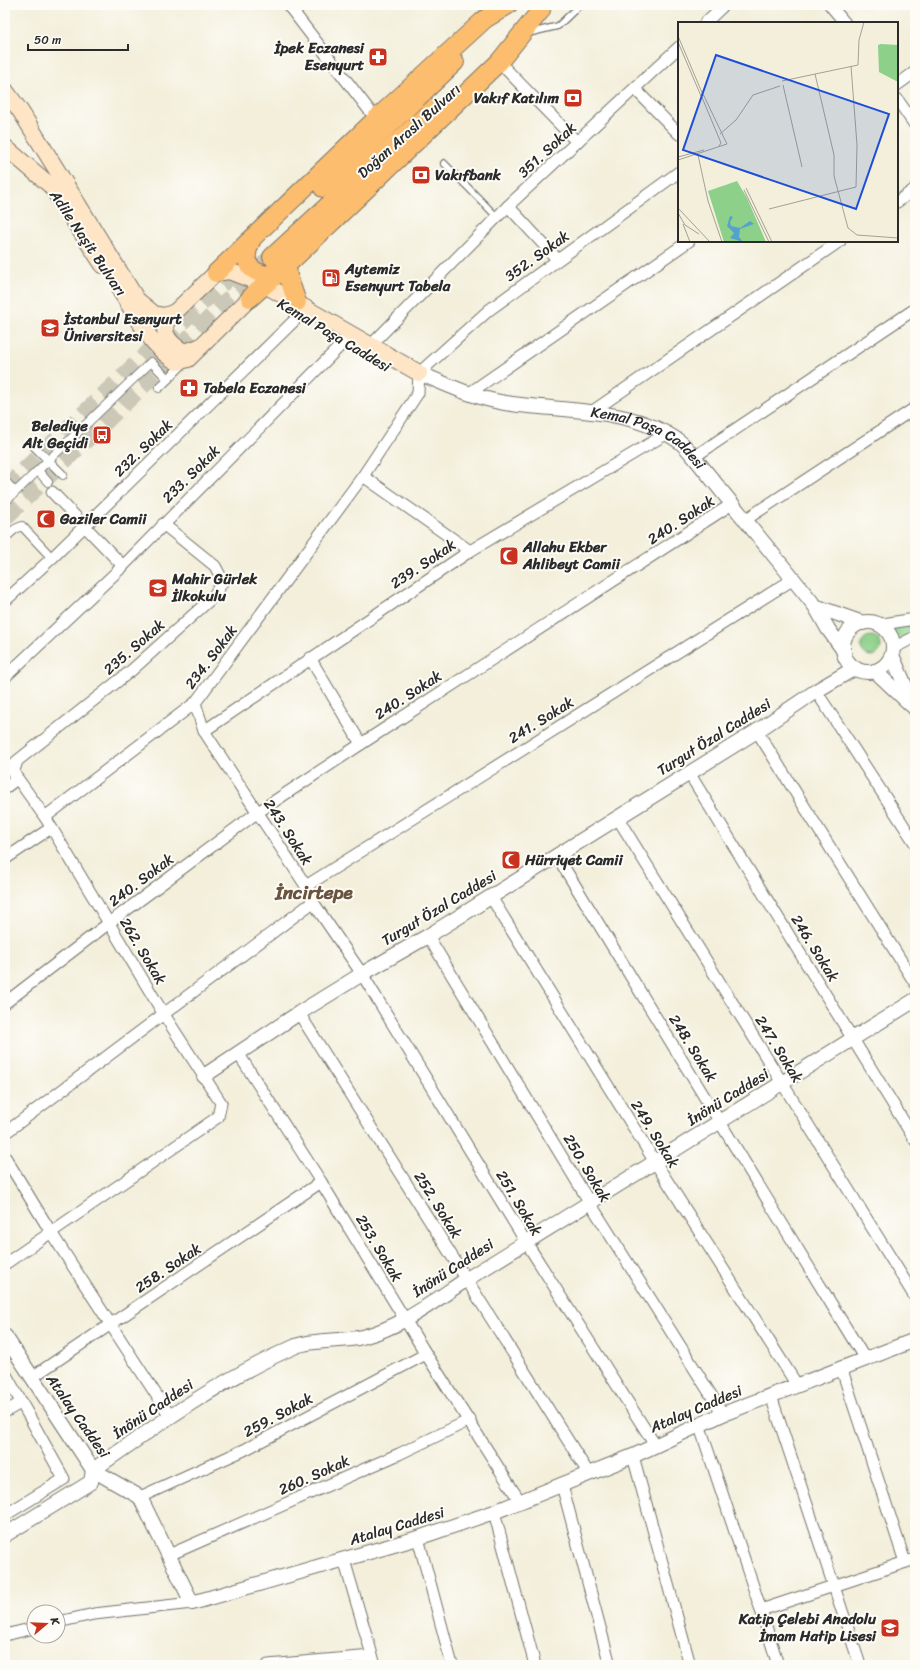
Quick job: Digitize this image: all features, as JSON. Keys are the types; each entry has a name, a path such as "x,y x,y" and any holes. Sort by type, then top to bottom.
{"main road":[{"path":"188,359 265,285 267,252 376,119 485,19 508,5"},
{"name":"Doğan Araslı Bulvarı","path":"267,252 515,5"},
{"path":"200,347 185,352 174,346 166,333 164,326 168,318 216,273 267,252 499,62 544,8"},
{"name":"Doğan Araslı Bulvarı","path":"267,252 544,8"},
{"name":"Adile Naşit Bulvarı","path":"5,90 21,112 138,300 154,314 165,316 175,312"},
{"name":"Adile Naşit Bulvarı","path":"5,147 51,186 152,339 166,356 177,362 188,359"},
{"path":"267,252 288,276 299,308"},
{"path":"216,273 229,271 241,274 265,285 299,308"},
{"path":"241,274 250,288 250,298"},
{"name":"Kemal Paşa Caddesi","path":"250,298 264,297 299,308 419,373"},
{"name":"Kemal Paşa Caddesi","path":"299,308 345,341 394,372 419,373"}],"street":[{"path":"288,5 376,119"},
{"path":"706,22 724,5"},
{"path":"830,5 844,22"},
{"name":"351. Sokak","path":"370,346 508,206 678,48"},
{"path":"499,62 578,142"},
{"path":"898,84 915,72"},
{"path":"635,89 678,133"},
{"path":"898,100 915,125"},
{"name":"352. Sokak","path":"419,373 489,310 557,259 678,173"},
{"path":"898,201 915,189"},
{"path":"508,206 557,259"},
{"path":"468,394 688,242"},
{"path":"590,413 839,242"},
{"name":"232. Sokak","path":"5,601 86,525 299,308"},
{"path":"694,457 915,309"},
{"name":"233. Sokak","path":"5,677 123,566 345,341"},
{"path":"159,388 188,359"},
{"path":"5,502 151,362 168,379"},
{"name":"Kemal Paşa Caddesi","path":"419,373 468,394 504,403 590,413 645,423 680,442 694,457 792,580 815,606 828,629 844,650"},
{"name":"234. Sokak","path":"45,817 195,703 363,476 418,393 419,373"},
{"path":"745,520 915,408"},
{"name":"239. Sokak","path":"204,731 470,551 666,434"},
{"path":"34,445 63,475"},
{"path":"38,471 50,487 123,566"},
{"path":"363,476 470,551"},
{"path":"5,481 15,492"},
{"name":"240. Sokak","path":"5,1003 108,923 258,812 732,504"},
{"path":"5,532 15,523 22,526 52,558"},
{"name":"235. Sokak","path":"5,788 14,781 14,771 18,761 132,670 213,596 222,581 215,566 163,524"},
{"path":"5,538 14,529 22,526"},
{"name":"241. Sokak","path":"306,886 792,580"},
{"name":"Kemal Paşa Caddesi","path":"815,606 868,623"},
{"path":"868,623 881,626 888,632 892,639 892,651 888,662 875,671 862,671 850,664 844,650 846,636 856,626 868,623 883,624 915,618"},
{"path":"892,651 915,637"},
{"path":"892,651 914,708"},
{"path":"310,658 361,744"},
{"name":"Turgut Özal Caddesi","path":"204,1076 299,1013 491,897 756,731 816,691 855,668"},
{"path":"875,671 914,708"},
{"path":"816,691 915,843"},
{"name":"243. Sokak","path":"195,703 204,731 306,886 313,902 362,974"},
{"path":"756,731 915,983"},
{"name":"262. Sokak","path":"5,761 14,771 52,828 108,923 220,1103 218,1118 52,1234 5,1264"},
{"name":"246. Sokak","path":"689,773 854,1038 915,1140"},
{"name":"247. Sokak","path":"617,817 915,1297"},
{"path":"5,859 52,828"},
{"name":"248. Sokak","path":"557,856 865,1358"},
{"name":"249. Sokak","path":"491,897 655,1162 797,1385"},
{"path":"5,1133 313,902"},
{"name":"250. Sokak","path":"428,936 590,1203 723,1414"},
{"name":"251. Sokak","path":"362,974 526,1242 655,1445"},
{"name":"İnönü Caddesi","path":"5,1535 91,1482 93,1470 170,1416 227,1381 299,1345 360,1337 383,1331 405,1320 467,1279 915,1000"},
{"name":"252. Sokak","path":"299,1013 589,1474"},
{"name":"253. Sokak","path":"238,1053 321,1182 426,1354 470,1420 519,1500"},
{"path":"5,1157 52,1234 170,1416"},
{"name":"258. Sokak","path":"31,1378 321,1182"},
{"name":"Atalay Caddesi","path":"5,1336 31,1378 93,1470 140,1497"},
{"name":"Atalay Caddesi","path":"192,1603 418,1538 494,1512 519,1500 562,1485 633,1456 723,1414 841,1367 914,1342"},
{"name":"259. Sokak","path":"140,1497 244,1450 426,1354"},
{"path":"761,1610 834,1587 910,1560 841,1367"},
{"path":"5,1373 64,1479 5,1515"},
{"path":"770,1396 860,1665"},
{"path":"5,1412 22,1402"},
{"name":"260. Sokak","path":"169,1555 399,1454 470,1420"},
{"path":"699,1424 778,1665"},
{"path":"633,1456 690,1665"},
{"path":"562,1485 610,1665"},
{"path":"66,1620 94,1614 192,1603 140,1497"},
{"path":"494,1512 535,1665"},
{"path":"418,1538 452,1665"},
{"path":"268,1665 374,1660 344,1560"},
{"path":"5,1635 26,1630"}],"lane":[{"path":"521,35 558,26 580,5"},
{"path":"444,163 497,217"}],"green space":[{"path":"891,625 915,626 915,632 898,646 887,628"},
{"path":"867,636 875,636 881,642 881,650 875,656 867,656 861,650 861,642"}],"tunnel":[{"path":"5,489 259,248"},
{"path":"5,517 143,385 272,257"}],"place":[{"name":"İpek Eczanesi Esenyurt","path":"378,57"},
{"name":"Vakıf Katılım","path":"573,98"},
{"name":"Vakıfbank","path":"421,175"},
{"name":"Aytemiz Esenyurt Tabela","path":"331,278"},
{"name":"İstanbul Esenyurt Üniversitesi","path":"50,328"},
{"name":"Tabela Eczanesi","path":"189,388"},
{"name":"Belediye Alt Geçidi","path":"102,435"},
{"name":"Gaziler Camii","path":"46,519"},
{"name":"Allahu Ekber Ahlibeyt Camii","path":"509,556"},
{"name":"Mahir Gürlek İlkokulu","path":"158,588"},
{"name":"Hürriyet Camii","path":"511,860"},
{"name":"Katip Çelebi Anadolu İmam Hatip Lisesi","path":"890,1628"}],"district":[{"name":"İncirtepe","path":"314,892"}]}
